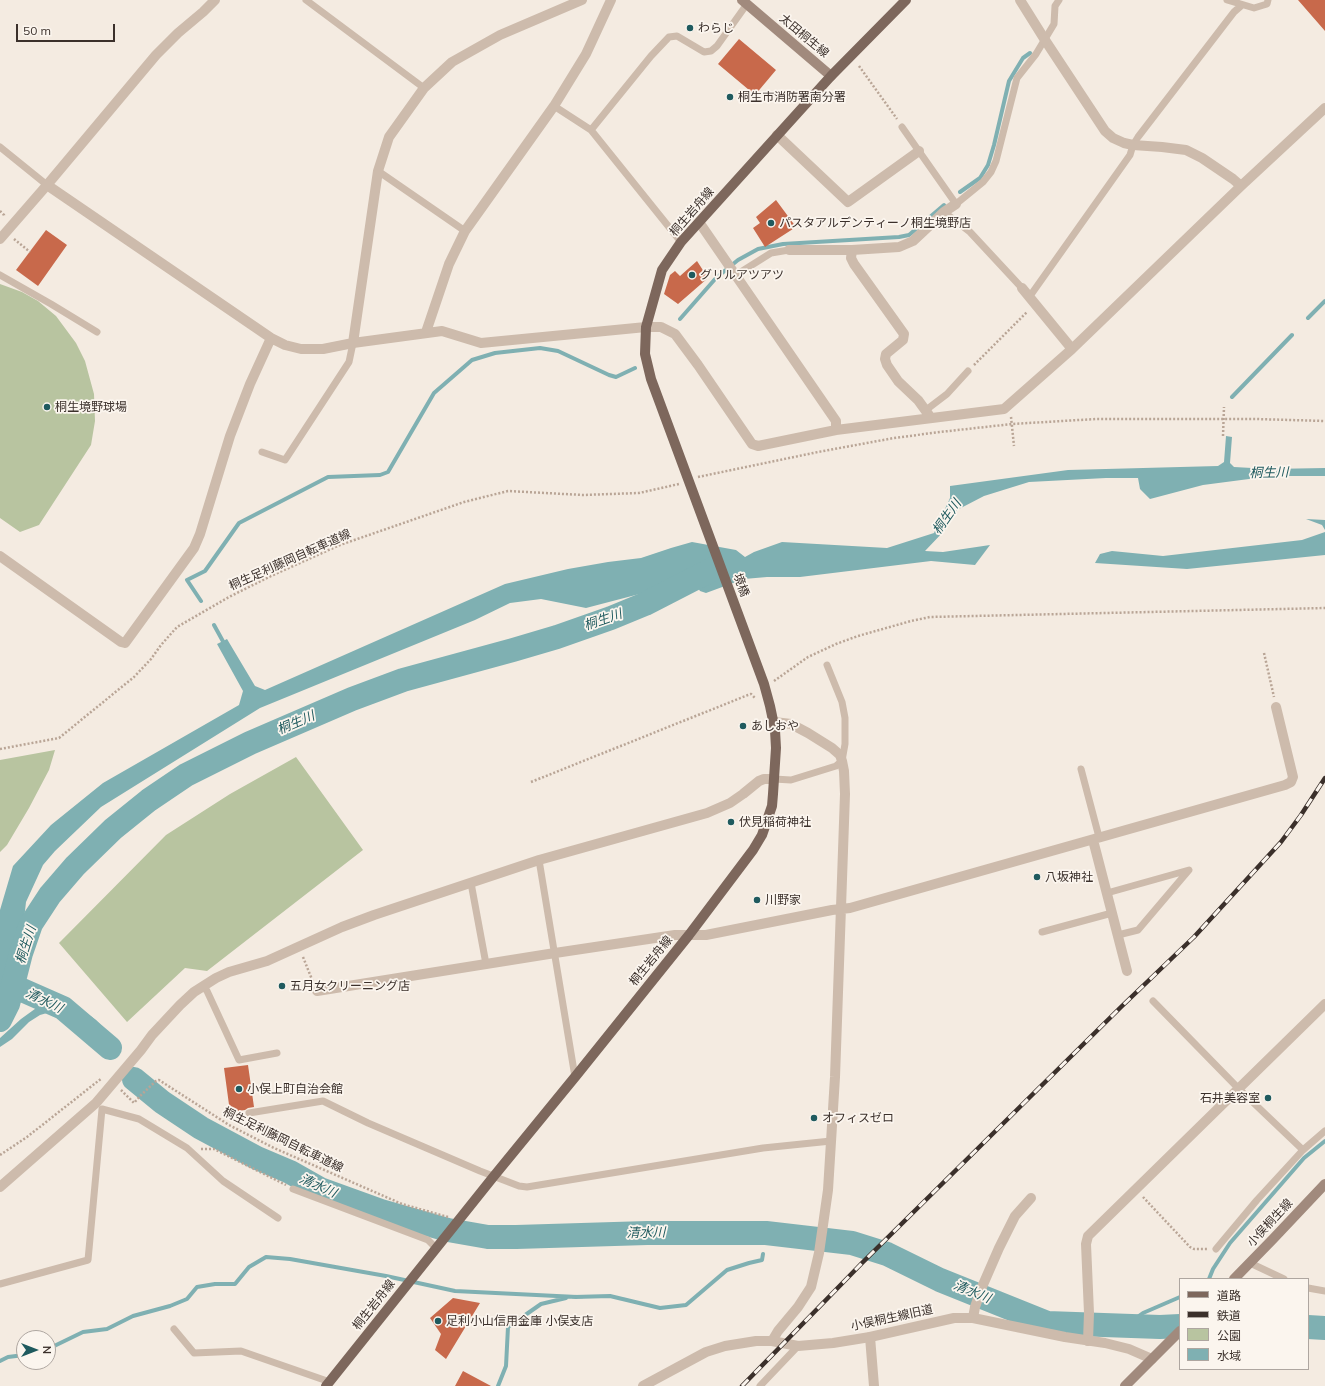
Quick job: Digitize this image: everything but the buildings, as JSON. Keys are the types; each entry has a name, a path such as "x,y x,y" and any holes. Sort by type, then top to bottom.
{"main road":[{"name":"桐生岩舟線","path":"695,496 652,380 645,354 646,326 662,270 681,242 777,135 831,76 906,0"},
{"name":"太田桐生線","path":"745,2 831,76"},
{"name":"境橋","path":"695,496 767,683"},
{"name":"桐生岩舟線","path":"328,1384 439,1244 689,935 753,850 759,840 772,806 776,748 774,722 767,683"},
{"name":"小俣桐生線","path":"1235,1278 1325,1184"},
{"path":"1125,1386 1179,1333"}],"street":[{"path":"5,237 156,55 215,0"},
{"path":"353,343 378,171 389,137 424,88 452,62 500,36 582,0"},
{"path":"426,332 449,264 465,231 554,106 586,54 612,0"},
{"path":"1020,0 1105,130 1113,138 1133,145 1162,146 1186,150 1202,158 1241,186"},
{"path":"47,186 271,338 285,345 301,349 323,349 353,343 442,331 481,343 646,326 661,327 674,334 752,444 758,446 836,430 929,414 1004,409 1072,349 1241,186 1325,108"},
{"path":"777,135 848,202 919,151"},
{"path":"789,250 852,250 899,247 913,241 944,212 956,204"},
{"path":"699,222 836,420 836,430"},
{"path":"852,250 851,258 854,264 904,334 903,340 886,354 885,359 887,365 898,381 918,400 929,414"},
{"path":"1029,296 1072,349"},
{"path":"0,556 121,642 125,643 194,548 200,534 230,436 250,384 271,338"},
{"path":"317,991 675,935 706,935 832,910 841,910 1096,839 1291,782 1293,777 1276,707"},
{"path":"772,1341 811,1287 823,1229 828,1190 835,1077 845,794 842,761 840,756 832,748 791,724 774,722"},
{"path":"0,1186 99,1106 152,1035 180,1005 202,986 229,972 267,961 374,914 539,860 707,813 730,803 759,781 764,779 774,779"},
{"path":"1096,839 1107,893 1127,971"},
{"path":"1088,1337 1089,1313 1086,1244 1088,1236 1325,1004"},
{"path":"973,1318 982,1287 999,1248 1015,1216 1031,1198"},
{"name":"小俣桐生線旧道","path":"643,1386 713,1350 739,1343 772,1341 798,1346 833,1343 870,1337 954,1318 973,1318 1049,1334 1088,1337 1129,1349 1152,1359"},
{"path":"870,1337 874,1386"}],"lane":[{"path":"306,0 424,88"},
{"path":"902,127 956,204 983,182 991,172 996,162 1017,78 1045,40 1054,24 1055,6 1059,0"},
{"path":"1227,0 1254,8 1266,4 1268,0"},
{"path":"591,130 651,56 670,36 676,36 691,43 704,52 711,51 717,46 745,2"},
{"path":"944,212 970,232 1029,296 1130,155 1133,145 1138,137 1224,25 1242,5"},
{"path":"554,106 591,130 681,242"},
{"path":"0,147 47,186"},
{"path":"378,171 465,231"},
{"path":"736,275 771,253 789,250"},
{"path":"0,275 97,332"},
{"path":"262,452 285,460 349,362 353,343"},
{"path":"929,414 968,371"},
{"path":"774,779 791,780 836,766 842,761 845,744 845,718 842,702 828,664"},
{"path":"1081,769 1096,839"},
{"path":"539,860 575,1077"},
{"path":"1107,893 1189,870 1138,930 1118,935"},
{"path":"471,883 486,964"},
{"path":"1042,932 1112,914"},
{"path":"202,986 207,991 239,1060 277,1054"},
{"path":"1153,1001 1239,1089 1303,1150"},
{"path":"249,1113 323,1101 368,1123 494,1176 519,1186 527,1187 763,1148 831,1141"},
{"path":"0,1284 88,1260 99,1106 139,1119 191,1151 223,1181 278,1218"},
{"path":"1216,1249 1257,1200 1303,1150 1325,1131"},
{"path":"293,1189 439,1244"},
{"path":"1250,1263 1282,1278"},
{"path":"1309,1288 1325,1291"},
{"path":"174,1329 194,1353 241,1351 328,1384"},
{"path":"760,1386 798,1346"}],"path":[{"path":"859,66 902,127"},
{"path":"5,237 30,252"},
{"path":"968,371 1029,296"},
{"path":"1223,436 1224,407"},
{"path":"1011,418 1014,446"},
{"path":"698,477 894,438 1012,424 1096,419 1325,420"},
{"name":"桐生足利藤岡自転車道線","path":"0,749 59,738 134,677 177,627 229,597 340,545 464,502 508,491 583,495 639,493 681,483"},
{"path":"767,683 808,657 836,644 896,625 930,617 1325,608"},
{"path":"1264,653 1276,707"},
{"path":"531,782 751,694 759,700"},
{"path":"299,947 317,991"},
{"path":"0,1154 27,1137 107,1073"},
{"name":"桐生足利藤岡自転車道線","path":"117,1094 122,1090 134,1103 156,1081 159,1080 229,1126 281,1151 402,1204 459,1220"},
{"path":"191,1151 204,1148 214,1149 293,1189"},
{"path":"1136,1189 1190,1247 1201,1250 1216,1249"}],"green space":[{"name":"桐生境野球場","path":"0,284 22,292 38,301 56,316 76,343 85,361 94,394 95,421 91,445 39,525 20,532 0,518"},
{"path":"55,750 49,770 29,808 7,845 0,852 0,760"},
{"path":"296,757 363,850 207,971 185,968 127,1022 59,943 166,835 230,794"}],"water":[{"path":"1226,436 1232,437 1230,463 1234,467 1270,469 1325,468 1325,476 1272,476 1203,485 1150,499 1140,489 1138,478 1029,482 984,496 957,510 945,530 925,551 943,552 990,545 975,565 931,561 800,577 744,579 706,593 700,591 694,582 670,586 586,608 541,599 510,603 475,620 260,708 101,807 55,851 43,865 26,902 22,938 15,968 0,1005 0,910 13,866 51,825 103,783 239,705 243,691 217,644 227,639 255,686 265,690 505,584 568,569 641,558 692,542 736,550 745,557 754,552 782,542 887,548 934,533 950,498 950,486 1068,470 1218,466 1224,462"},
{"path":"1306,519 1325,520 1325,530 1322,525"},
{"path":"1325,532 1325,555 1187,569 1095,563 1100,554 1112,551 1163,556 1302,540"},
{"path":"52,1001 59,1001 81,1009 96,1020 117,1042 104,1054 79,1026 63,1013 54,1011 40,1015 29,1022 12,1039 0,1047 0,1038 21,1019 39,1006"}],"waterway":[{"path":"960,192 980,178 988,165 1009,81 1023,58 1030,53"},
{"path":"680,319 716,278 738,260 758,249 783,244 899,237 909,235 944,205"},
{"path":"1308,318 1325,301"},
{"path":"1232,397 1292,335"},
{"path":"201,601 187,580 205,571 239,523 328,477 380,475 388,472 434,393 472,360 495,353 540,348 558,351 616,377 635,368"},
{"name":"桐生川","path":"0,1020 8,1004 21,953 31,924 50,895 75,866 113,829 149,800 186,775 250,743 352,699 403,680 557,637 611,618 645,604 713,569"},
{"path":"214,625 225,645"},
{"name":"清水川","path":"13,986 63,1008 110,1048"},
{"name":"清水川","path":"134,1079 162,1102 201,1128 257,1158 290,1172 320,1189 381,1211 448,1230 488,1237 647,1233 766,1233 852,1243 887,1254 940,1280 1047,1323 1160,1327 1179,1326"},
{"path":"1209,1278 1213,1269 1230,1243 1304,1158 1325,1141"},
{"path":"574,1297 610,1296 660,1308 686,1305 727,1270 762,1260 763,1254"},
{"path":"56,1345 83,1332 107,1329 133,1316 170,1306 187,1299 197,1287 215,1284 235,1284 249,1267 266,1257 290,1259 386,1276 455,1291 577,1297"},
{"path":"1125,1326 1143,1313 1179,1297"},
{"path":"498,1386 506,1366 508,1327 541,1304 566,1298"},
{"name":"清水川","path":"1309,1327 1325,1328"},
{"path":"0,1361 8,1357 16,1356"}],"railway":[{"path":"742,1386 863,1262 1194,937 1281,842 1325,778"}],"place":[{"name":"わらじ","path":"690,28"},
{"name":"桐生市消防署南分署","path":"730,97"},
{"name":"パスタアルデンティーノ桐生境野店","path":"771,223"},
{"name":"グリルアツアツ","path":"692,275"},
{"name":"桐生境野球場","path":"47,407"},
{"name":"あしおや","path":"743,726"},
{"name":"伏見稲荷神社","path":"731,822"},
{"name":"八坂神社","path":"1037,877"},
{"name":"川野家","path":"757,900"},
{"name":"五月女クリーニング店","path":"282,986"},
{"name":"小俣上町自治会館","path":"239,1089"},
{"name":"石井美容室","path":"1268,1098"},
{"name":"オフィスゼロ","path":"814,1118"},
{"name":"足利小山信用金庫 小俣支店","path":"438,1321"}]}
